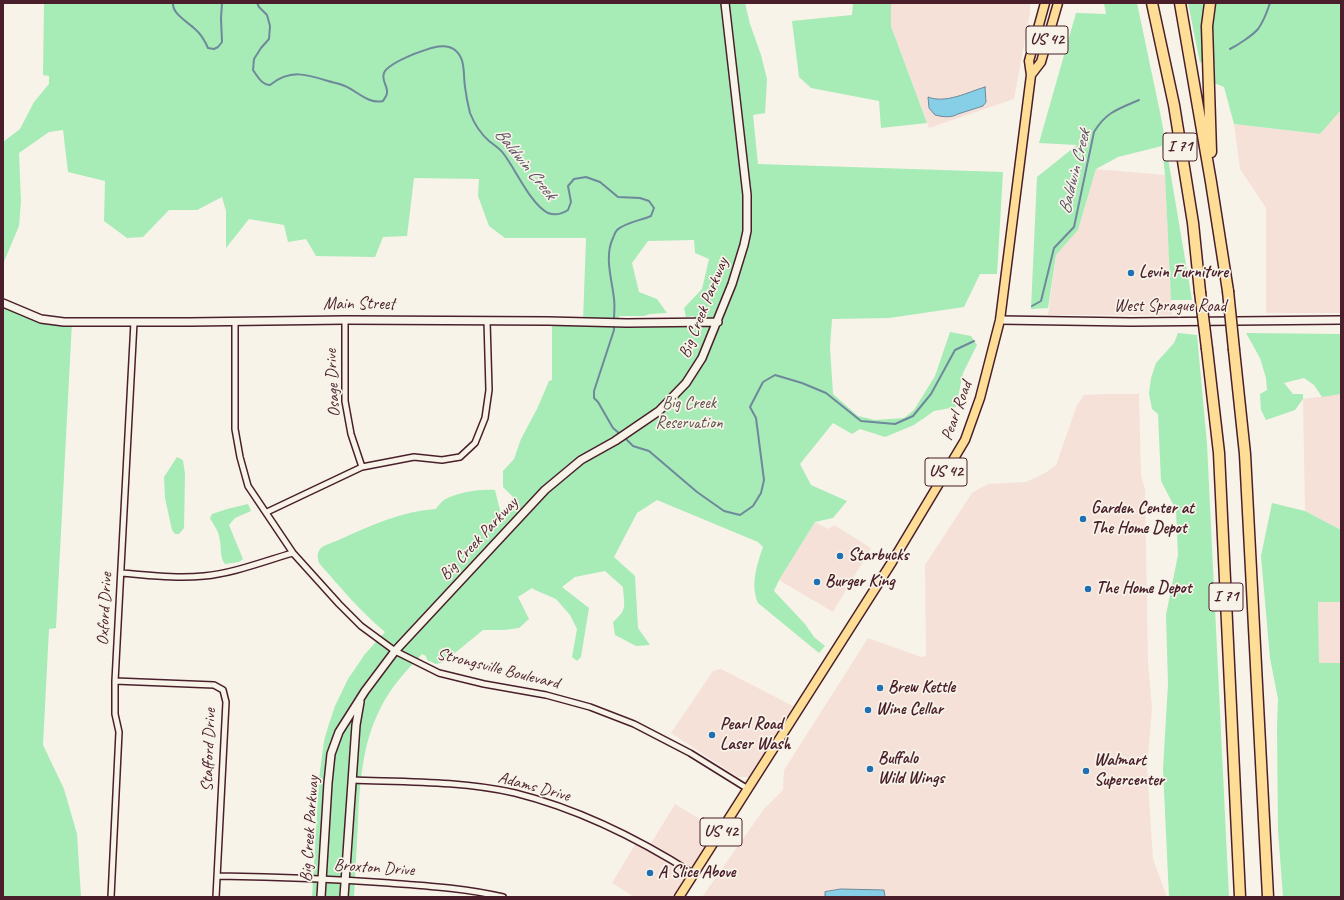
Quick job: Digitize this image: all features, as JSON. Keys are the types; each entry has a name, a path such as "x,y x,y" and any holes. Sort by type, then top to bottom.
{"highway":[{"path":"1149,3 1160,39"},
{"name":"I 71","path":"1152,3 1174,105 1193,223 1220,453 1240,897"},
{"name":"I 71","path":"1180,3 1228,291 1245,454 1268,897"},
{"path":"1210,3 1207,26 1211,182"}],"main road":[{"name":"Pearl Road","path":"680,897 892,562 965,440 980,398 1000,320 1031,75 1029,61 1045,3"},
{"name":"Pearl Road","path":"1031,75 1040,62 1058,3"}],"street":[{"name":"Big Creek Parkway","path":"321,897 331,754 339,732 361,698 395,651 545,490 581,460 628,433 659,411 686,382 702,358 718,322 747,232 746,188 725,3"},
{"name":"Main Street","path":"3,303 41,319 64,322 548,320 627,323 718,322"},
{"name":"Osage Drive","path":"345,320 345,401 351,434 362,467"},
{"name":"West Sprague Road","path":"1000,320 1131,322 1341,320"},
{"path":"267,512 362,467 414,457 442,460 460,457 475,443 485,418 489,390 487,321"},
{"name":"Oxford Drive","path":"111,897 119,732 115,714 115,681 134,322"},
{"name":"Strongsville Boulevard","path":"235,322 236,429 240,457 248,486 294,553 339,604 361,626 395,651 439,673 484,684 546,695 590,707 634,724 690,753 748,789"},
{"path":"121,573 174,577 204,576 231,571 294,553"},
{"name":"Stafford Drive","path":"115,681 214,685 223,690 226,702 216,897"},
{"name":"Big Creek Parkway","path":"344,897 356,725 361,698"},
{"name":"Adams Drive","path":"352,780 442,784 514,793 551,804 593,820 657,851 694,874"},
{"name":"Broxton Drive","path":"218,876 345,880 472,890 503,897"}],"shaded area":[{"path":"894,3 1030,3 1030,12 1014,99 929,128 891,25 891,5"},
{"path":"1341,110 1341,313 1266,313 1266,208 1240,169 1234,124 1320,134"},
{"path":"1096,169 1165,175 1172,315 1048,315 1056,255 1078,230"},
{"path":"1139,394 1141,476 1145,489 1148,663 1152,708 1147,769 1153,859 1167,897 702,897 764,809 783,790 784,770 868,638 921,657 926,656 925,565 972,493 988,484 1026,482 1045,473 1056,465 1077,405 1084,395"},
{"path":"1341,394 1341,530 1305,511 1303,399"},
{"path":"815,522 828,529 834,525 871,548 833,612 779,580"},
{"path":"1318,601 1341,602 1341,663 1319,664"},
{"path":"721,669 793,706 749,777 738,777 671,733 713,671"},
{"path":"675,804 716,829 693,866 690,867 650,845"},
{"path":"636,843 679,870 684,878 673,897 634,897 612,883"}],"green space":[{"name":"Big Creek Reservation","path":"44,3 745,3 767,79 765,113 753,115 758,164 1003,172 997,274 980,274 964,307 889,318 832,319 830,347 833,394 858,416 875,420 904,418 914,410 935,376 950,332 971,336 977,345 963,373 956,407 934,411 914,425 885,437 860,429 852,434 833,423 800,464 811,485 847,501 833,518 815,522 779,580 774,591 805,624 814,637 825,646 819,653 758,603 754,582 763,547 758,542 657,500 637,513 614,557 635,576 638,628 650,645 636,646 615,635 613,622 621,614 624,607 623,587 605,571 575,577 562,587 589,608 581,657 577,661 572,657 577,629 570,615 556,599 532,588 518,597 529,619 519,628 483,630 444,662 436,664 427,660 426,656 422,654 393,687 380,709 369,736 361,778 354,897 312,897 319,779 324,741 335,706 348,679 365,654 385,632 359,607 319,563 318,553 325,545 376,524 411,513 436,509 449,497 462,493 495,490 501,514 494,530 498,526 516,500 503,487 503,471 514,459 521,439 537,409 549,381 552,380 552,322 583,322 586,238 505,238 489,226 478,196 479,179 414,178 407,236 383,237 375,257 316,256 306,239 288,242 284,225 249,219 226,248 226,211 222,197 197,210 169,210 143,237 127,238 104,221 105,181 68,172 63,130 49,132 19,153 21,201 19,226 3,264 3,142 20,129 34,102 49,84 49,76 43,75","holes":["694,240 695,253 709,259 702,289 684,308 686,317 694,316 694,322 619,322 619,316 644,316 650,314 667,313 657,299 639,292 632,263 648,241"]},
{"path":"853,3 894,3 891,5 891,26 927,123 881,128 879,101 811,88 799,77 792,21 852,15"},
{"path":"1104,3 1137,3 1161,117 1192,300 1171,300 1165,175 1162,146 1118,157 1096,169 1078,230 1056,255 1048,308 1031,309 1037,177 1077,145 1039,143 1076,13 1106,14"},
{"path":"1188,3 1206,3 1203,61 1200,63"},
{"path":"1215,3 1341,3 1341,110 1320,134 1234,124 1224,87 1214,83 1211,23"},
{"path":"3,303 39,322 72,322 56,628 49,629 43,745 64,789 77,834 81,897 3,897"},
{"path":"1178,333 1197,335 1207,444 1229,897 1169,897 1163,769 1168,684 1166,615 1178,555 1176,510 1161,481 1158,414 1152,409 1149,394 1151,378 1156,363 1174,343"},
{"path":"1246,333 1341,334 1341,394 1322,397 1314,385 1304,378 1284,383 1293,394 1303,394 1303,399 1295,410 1266,420 1261,410 1260,394 1267,390 1266,378 1260,358"},
{"path":"177,457 183,460 185,474 184,528 179,534 175,534 172,530 165,498 164,477"},
{"path":"1272,503 1305,511 1341,530 1341,602 1318,602 1319,663 1341,663 1341,897 1283,897 1278,830 1278,699 1270,658 1261,556"},
{"path":"248,504 251,511 235,518 229,525 243,559 239,562 225,564 221,554 220,540 217,529 210,518 212,514"}],"water":[{"path":"985,87 986,102 983,106 947,117 935,115 929,108 928,97 935,99 949,98"},
{"path":"841,889 884,890 885,897 825,897 825,892"}],"waterway":[{"name":"Baldwin Creek","path":"173,3 175,11 181,18 199,33 208,48 214,49 222,42 222,3"},
{"name":"Baldwin Creek","path":"257,3 267,15 270,26 269,39 254,59 253,70 265,84 270,85 277,80 291,75 298,74 312,76 344,86 369,100 378,102 383,101 387,95 383,76 389,67 407,57 429,49 440,46 451,47 459,54 461,58 470,113 476,124 486,138 503,153 529,194 542,209 548,213 554,214 568,210 571,202 568,186 574,179 586,177 600,182 618,197 640,198 649,201 654,208 651,216 628,224 617,230 610,245 609,268 614,302 614,320"},
{"name":"Baldwin Creek","path":"1230,49 1245,40 1258,29 1264,20 1270,3"},
{"name":"Baldwin Creek","path":"1032,306 1041,301 1054,248 1074,227 1094,132 1108,115 1139,100"},
{"name":"Baldwin Creek","path":"614,325 614,330 594,391 594,398 598,402 613,428 620,434"},
{"name":"Baldwin Creek","path":"624,437 633,446 649,451 697,492 724,511 740,515 753,506 761,493 764,480 756,418 750,407 763,382 775,375 802,383 826,393 861,421 895,424 913,416 931,394 955,350 974,341"}],"place":[{"name":"Levin Furniture","path":"1131,273"},
{"name":"Garden Center at The Home Depot","path":"1083,519"},
{"name":"Starbucks","path":"840,556"},
{"name":"Burger King","path":"817,582"},
{"name":"The Home Depot","path":"1088,589"},
{"name":"Brew Kettle","path":"880,688"},
{"name":"Wine Cellar","path":"868,710"},
{"name":"Pearl Road Laser Wash","path":"712,735"},
{"name":"Buffalo Wild Wings","path":"870,769"},
{"name":"Walmart Supercenter","path":"1086,771"},
{"name":"A Slice Above","path":"650,873"}]}
